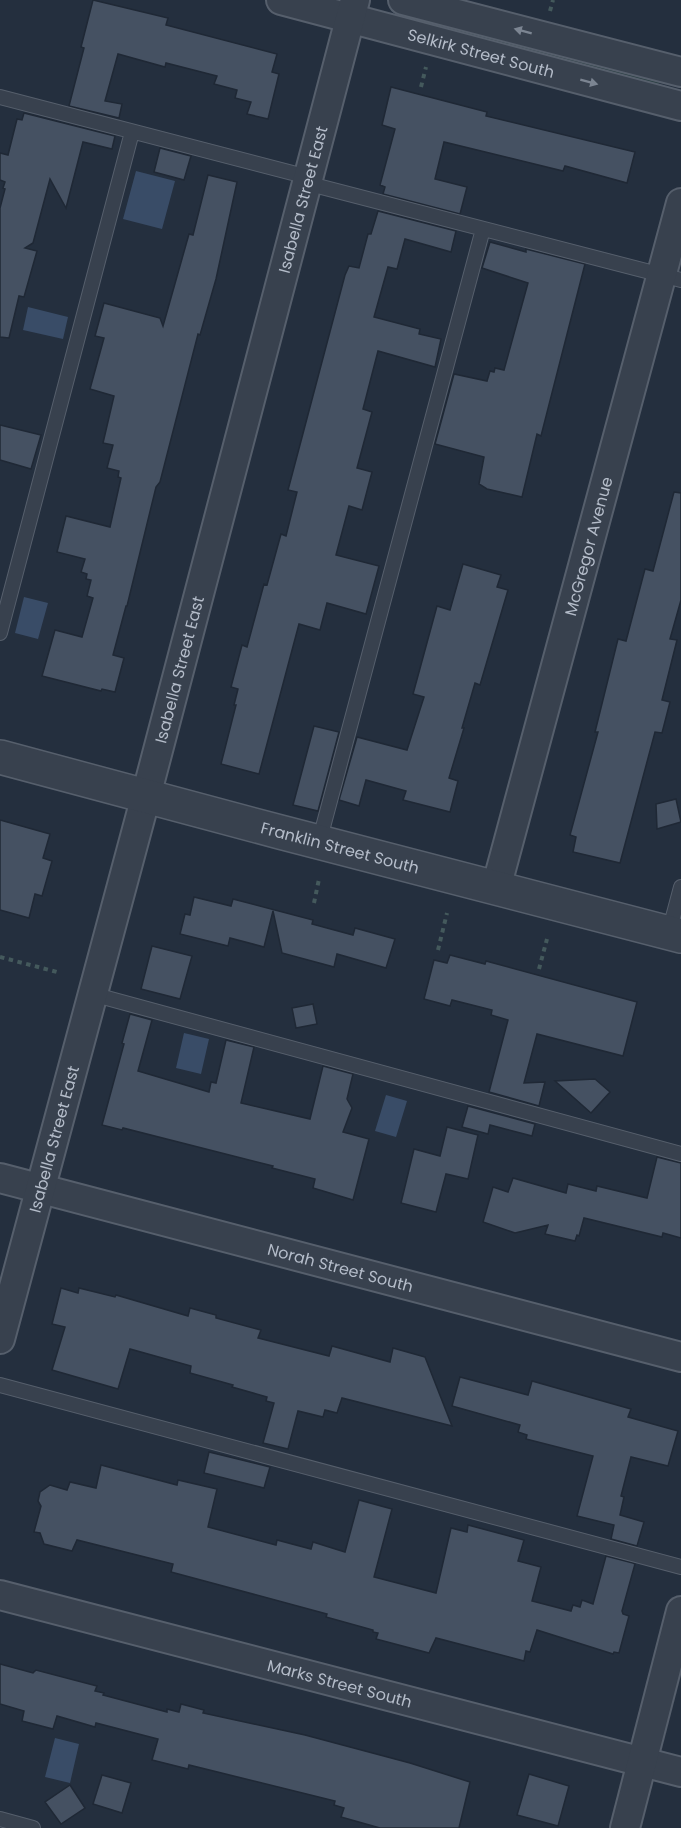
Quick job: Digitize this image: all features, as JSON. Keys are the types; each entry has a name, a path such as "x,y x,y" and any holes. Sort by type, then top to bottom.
{"street":[{"name":"Selkirk Street South","path":"281,0 352,9 681,106"},
{"name":"Selkirk Street South","path":"403,0 681,72"},
{"name":"Isabella Street East","path":"0,1339 147,796 352,9"},
{"name":"McGregor Avenue","path":"496,888 671,278 681,203"},
{"name":"Franklin Street South","path":"0,757 675,934"},
{"name":"Norah Street South","path":"0,1178 681,1357"},
{"name":"Marks Street South","path":"0,1595 681,1772"},
{"path":"625,1828 681,1611"}],"lane":[{"path":"0,97 671,278"},
{"path":"0,633 132,132"},
{"path":"319,842 483,229"},
{"path":"675,934 681,886"},
{"path":"93,994 681,1154"},
{"path":"0,1385 681,1567"},
{"path":"0,1819 33,1828"}],"path":[{"path":"314,903 319,879"},
{"path":"438,950 447,913"},
{"path":"539,969 547,939"},
{"path":"0,957 57,972"}],"green space":[{"path":"409,14 658,78 659,84 656,87 406,19"}],"water":[{"path":"136,171 175,181 162,229 123,219"},
{"path":"28,307 68,317 63,339 23,330"},
{"path":"24,597 48,603 38,639 15,633"},
{"path":"184,1033 209,1039 201,1074 176,1068"},
{"path":"386,1095 407,1101 396,1137 375,1131"},
{"path":"55,1738 79,1744 70,1783 45,1777"}],"building":[{"path":"93,0 168,18 166,25 277,54 272,72 279,74 268,119 247,114 251,102 235,98 237,90 214,84 217,76 166,63 165,67 118,54 105,101 122,104 119,118 69,106 84,48 81,47"},
{"path":"391,87 487,112 486,116 635,152 627,183 565,166 563,171 444,142 435,179 467,187 460,214 383,194 385,187 380,185 395,129 382,125"},
{"path":"24,113 115,136 112,149 83,142 66,208 50,179 33,243 25,248 37,251 24,297 19,296 9,338 0,337 0,208 5,182 0,180 0,153 8,155 17,119 22,120"},
{"path":"160,148 191,156 184,180 154,172"},
{"path":"208,175 237,182 216,279 200,335 198,334 160,482 156,487 113,655 124,658 115,692 102,689 101,691 42,676 55,630 82,637 93,598 87,596 91,580 86,579 87,574 81,572 85,559 57,552 66,516 110,527 121,478 118,477 119,471 107,468 113,445 103,443 114,396 90,389 104,338 95,336 104,303 160,318 163,326 189,234 193,235"},
{"path":"378,211 456,231 451,252 405,239 397,269 388,267 374,317 420,329 419,334 441,339 435,367 378,351 363,409 372,412 357,468 372,472 362,510 349,506 336,555 379,566 366,614 327,603 320,630 299,624 259,774 221,764 236,705 234,705 238,689 231,687 242,645 247,647 264,584 267,585 281,534 286,536 297,492 288,490 345,275 349,266 359,268 368,234 371,234"},
{"path":"490,242 585,264 541,436 537,434 522,497 487,489 479,484 484,457 435,444 454,374 487,381 490,371 494,372 495,368 504,370 528,283 482,268"},
{"path":"0,425 41,435 31,469 0,460"},
{"path":"674,492 681,493 681,600 670,639 677,640 662,700 670,702 662,733 655,732 620,863 573,852 576,837 570,835 598,732 595,732 618,639 626,641 645,569 653,571"},
{"path":"463,564 501,575 497,587 508,590 480,685 475,683 462,728 464,728 449,778 458,781 450,812 403,800 406,791 366,780 359,806 339,800 357,737 407,750 424,697 413,694 437,606 450,610"},
{"path":"314,726 339,732 318,811 293,805"},
{"path":"676,799 681,822 657,829 656,804"},
{"path":"0,820 50,834 43,858 52,861 42,896 35,894 29,918 0,910"},
{"path":"194,897 231,906 233,899 313,920 312,924 353,935 355,928 395,939 386,968 337,954 334,967 282,953 273,911 264,947 230,938 228,946 180,934 185,914 190,915"},
{"path":"152,946 192,956 180,999 141,989"},
{"path":"450,955 485,964 486,961 637,1002 623,1056 537,1034 524,1083 545,1082 539,1106 489,1092 508,1020 491,1015 492,1010 452,1000 450,1006 424,999 434,960 447,963"},
{"path":"313,1004 317,1024 296,1028 292,1008"},
{"path":"130,1014 152,1020 138,1071 209,1092 211,1082 216,1083 226,1040 254,1047 241,1103 310,1119 323,1066 353,1074 347,1099 352,1108 343,1132 369,1139 353,1200 313,1188 315,1179 272,1168 273,1166 123,1128 122,1130 102,1125"},
{"path":"595,1079 610,1092 591,1113 555,1081"},
{"path":"468,1106 535,1124 532,1136 490,1125 488,1134 462,1127"},
{"path":"447,1127 478,1135 468,1179 446,1174 436,1212 401,1203 414,1149 440,1156"},
{"path":"657,1157 681,1163 681,1238 663,1233 662,1237 584,1218 579,1236 577,1235 575,1241 545,1234 548,1225 515,1233 483,1222 493,1187 508,1192 513,1178 566,1193 568,1184 596,1191 597,1186 647,1198"},
{"path":"61,1288 78,1293 79,1288 115,1297 116,1295 188,1316 190,1308 216,1315 216,1318 261,1330 258,1338 329,1356 332,1346 390,1362 393,1348 425,1357 452,1426 342,1398 337,1413 325,1410 323,1417 298,1411 288,1449 263,1443 274,1403 266,1401 267,1397 190,1373 191,1366 130,1349 118,1389 52,1370 65,1327 52,1324"},
{"path":"460,1377 528,1395 532,1381 631,1409 628,1417 678,1431 668,1466 631,1457 621,1496 624,1497 620,1515 644,1522 637,1546 611,1539 614,1525 577,1516 593,1456 526,1439 527,1435 518,1432 520,1425 452,1406"},
{"path":"209,1452 270,1467 264,1488 204,1473"},
{"path":"101,1465 177,1485 178,1480 217,1489 208,1527 276,1545 277,1540 311,1549 313,1542 345,1552 359,1500 392,1509 374,1577 436,1593 451,1528 467,1532 468,1525 524,1540 518,1561 541,1567 532,1601 571,1611 573,1605 580,1607 582,1600 593,1604 606,1556 633,1563 635,1564 622,1611 623,1614 629,1616 619,1653 614,1652 613,1654 537,1630 530,1652 526,1651 524,1661 436,1638 429,1653 376,1639 378,1633 373,1630 326,1617 327,1614 171,1572 173,1564 77,1540 72,1551 44,1544 40,1533 34,1532 41,1506 38,1501 40,1492 50,1485 67,1490 70,1482 96,1488"},
{"path":"0,1664 33,1673 36,1670 97,1686 95,1691 104,1693 103,1695 167,1712 167,1709 179,1712 181,1704 204,1710 203,1713 305,1735 410,1763 470,1782 459,1828 380,1828 341,1817 344,1808 334,1805 335,1801 189,1765 188,1769 152,1760 158,1739 96,1723 95,1727 57,1716 53,1729 22,1721 24,1711 0,1704"},
{"path":"529,1774 569,1786 558,1826 517,1815"},
{"path":"102,1775 131,1783 122,1813 93,1804"},
{"path":"70,1785 85,1808 61,1824 45,1802"}]}
